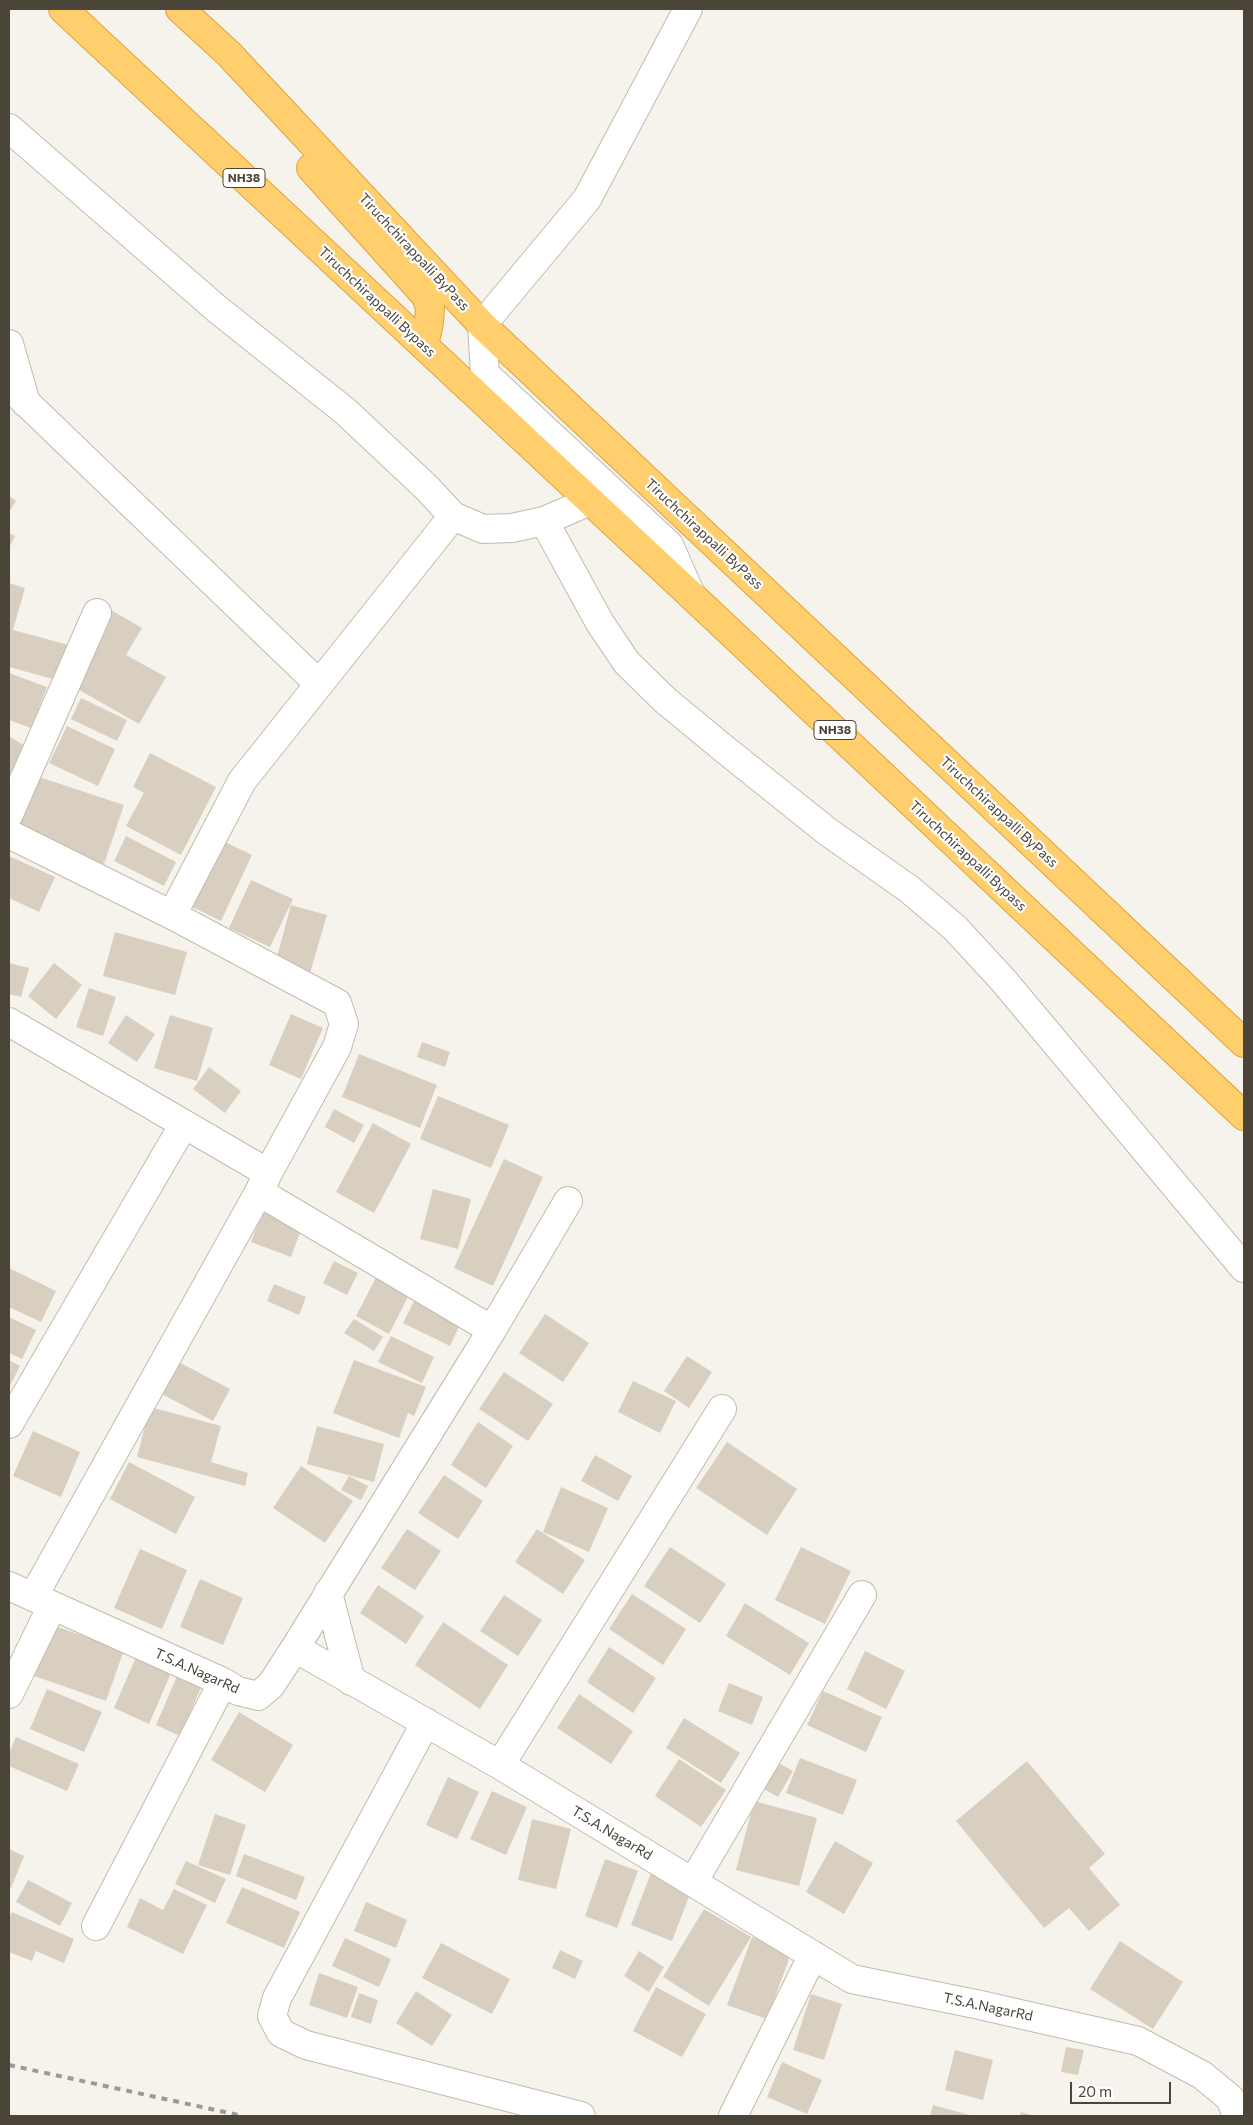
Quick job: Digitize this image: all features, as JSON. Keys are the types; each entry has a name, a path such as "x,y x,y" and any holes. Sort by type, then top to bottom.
{"highway":[{"name":"Tiruchchirappalli Bypass","path":"63,9 590,500 1244,1116"},
{"name":"Tiruchchirappalli ByPass","path":"180,9 229,54 482,325 1244,1043"},
{"path":"229,54 240,84 250,102 426,296 430,308 424,346"}],"street":[{"path":"482,325 588,199 688,9"},
{"path":"9,128 217,309 345,411 427,488 452,516 483,529 512,528 544,521 590,500"},
{"name":"Tiruchchirappalli Bypass","path":"482,325 485,374 669,545 691,595"},
{"path":"9,344 17,394 319,684"},
{"path":"172,915 242,781 452,516"},
{"path":"544,521 600,623 627,663 666,700 731,754 828,832 909,888 955,928 1003,980 1244,1268"},
{"path":"9,814 98,613"},
{"path":"9,834 172,915 337,1003 344,1024 337,1047 263,1183 31,1596 9,1694"},
{"path":"9,1022 184,1124 263,1183 492,1330"},
{"path":"9,1424 184,1124"},
{"path":"295,1648 492,1330 568,1201"},
{"path":"500,1765 722,1409"},
{"path":"328,1593 351,1681"},
{"path":"693,1882 862,1595"},
{"name":"T.S.A.NagarRd","path":"31,1596 223,1682 238,1691 258,1696 271,1685 295,1648 500,1765 852,1979 980,2005 1138,2041 1202,2076 1230,2098 1237,2116"},
{"path":"96,1926 223,1682"},
{"path":"426,1722 277,1998 272,2016 281,2033 306,2045 581,2116"},
{"path":"733,2116 813,1955"}],"building":[{"path":"9,496 16,501 9,512"},
{"path":"9,533 15,536 9,548"},
{"path":"9,583 25,588 13,630 69,645 60,681 9,667"},
{"path":"111,610 142,628 126,655 166,677 139,724 74,687 100,640 96,638"},
{"path":"9,673 47,687 31,728 9,720"},
{"path":"81,698 127,720 117,741 71,719"},
{"path":"67,726 115,749 98,786 49,763"},
{"path":"9,736 28,748 12,774 9,771"},
{"path":"150,753 216,787 181,855 126,826 144,793 133,787"},
{"path":"36,776 124,805 104,864 16,834"},
{"path":"126,836 176,862 164,886 114,861"},
{"path":"221,840 252,855 221,921 190,906"},
{"path":"9,856 55,877 39,912 9,898"},
{"path":"251,880 293,899 270,947 229,928"},
{"path":"291,905 327,915 310,973 275,964"},
{"path":"115,932 187,952 175,995 103,976"},
{"path":"9,963 29,968 21,997 9,994"},
{"path":"54,963 82,985 56,1019 28,996"},
{"path":"89,988 116,997 103,1036 76,1027"},
{"path":"291,1014 323,1028 301,1079 269,1065"},
{"path":"126,1015 155,1034 137,1062 108,1043"},
{"path":"170,1015 213,1028 197,1081 154,1068"},
{"path":"422,1042 450,1052 445,1067 417,1057"},
{"path":"359,1054 437,1085 420,1128 342,1097"},
{"path":"209,1067 241,1091 225,1113 193,1089"},
{"path":"438,1096 509,1125 491,1168 420,1139"},
{"path":"334,1109 364,1125 354,1143 325,1127"},
{"path":"373,1123 411,1144 374,1213 336,1192"},
{"path":"504,1159 543,1177 493,1286 454,1268"},
{"path":"433,1189 471,1199 458,1249 420,1239"},
{"path":"264,1207 304,1222 291,1257 251,1242"},
{"path":"334,1261 358,1273 347,1295 323,1283"},
{"path":"9,1268 56,1291 41,1322 9,1307"},
{"path":"381,1268 414,1285 389,1334 356,1316"},
{"path":"274,1284 306,1297 299,1315 267,1301"},
{"path":"418,1293 464,1316 450,1346 403,1323"},
{"path":"545,1314 589,1343 563,1382 519,1353"},
{"path":"9,1317 36,1330 22,1359 9,1353"},
{"path":"354,1319 383,1337 374,1351 344,1333"},
{"path":"391,1336 434,1357 422,1383 378,1362"},
{"path":"687,1356 712,1372 689,1408 664,1391"},
{"path":"173,1359 230,1389 213,1421 156,1391"},
{"path":"9,1360 20,1366 9,1388"},
{"path":"354,1360 426,1387 414,1416 408,1413 399,1438 333,1413"},
{"path":"504,1372 553,1404 528,1441 479,1409"},
{"path":"633,1381 676,1401 660,1433 618,1412"},
{"path":"150,1407 221,1426 211,1462 248,1473 245,1486 137,1457"},
{"path":"478,1422 513,1446 486,1488 451,1465"},
{"path":"317,1426 384,1444 374,1482 307,1464"},
{"path":"33,1431 80,1452 61,1497 13,1476"},
{"path":"727,1442 797,1489 767,1535 696,1488"},
{"path":"595,1455 632,1476 618,1501 581,1481"},
{"path":"129,1462 195,1497 176,1534 110,1499"},
{"path":"301,1466 353,1501 325,1543 273,1508"},
{"path":"444,1475 483,1501 458,1539 418,1513"},
{"path":"349,1476 368,1486 361,1500 341,1490"},
{"path":"561,1487 608,1508 589,1552 543,1532"},
{"path":"407,1529 441,1551 415,1590 381,1568"},
{"path":"537,1529 585,1560 563,1594 515,1562"},
{"path":"670,1547 726,1584 700,1623 644,1586"},
{"path":"801,1547 851,1571 825,1624 775,1600"},
{"path":"140,1549 187,1570 162,1629 114,1608"},
{"path":"200,1579 243,1598 223,1645 180,1627"},
{"path":"378,1585 424,1616 406,1644 360,1613"},
{"path":"632,1594 686,1629 663,1665 609,1629"},
{"path":"504,1595 542,1620 518,1656 480,1631"},
{"path":"745,1603 809,1643 790,1675 726,1636"},
{"path":"443,1622 508,1665 480,1709 415,1665"},
{"path":"52,1625 124,1650 106,1701 34,1676"},
{"path":"609,1647 656,1678 633,1713 587,1682"},
{"path":"865,1651 905,1671 886,1709 847,1689"},
{"path":"136,1657 171,1673 149,1724 114,1708"},
{"path":"178,1674 202,1685 180,1736 156,1725"},
{"path":"729,1683 763,1697 752,1725 718,1711"},
{"path":"47,1689 102,1712 84,1752 30,1729"},
{"path":"823,1691 882,1717 866,1752 807,1725"},
{"path":"579,1694 633,1731 611,1764 557,1728"},
{"path":"239,1712 293,1745 265,1792 211,1760"},
{"path":"684,1718 740,1753 721,1783 666,1748"},
{"path":"16,1737 79,1764 67,1791 9,1766 9,1753"},
{"path":"800,1758 857,1780 843,1815 786,1793"},
{"path":"679,1759 726,1790 701,1827 655,1796"},
{"path":"1027,1761 1105,1854 1089,1868 1120,1905 1089,1931 1069,1908 1044,1928 956,1821"},
{"path":"777,1762 793,1771 778,1797 762,1788"},
{"path":"448,1777 479,1792 457,1839 426,1825"},
{"path":"492,1791 527,1807 506,1855 470,1839"},
{"path":"754,1801 817,1818 799,1886 736,1870"},
{"path":"215,1814 246,1825 230,1875 198,1865"},
{"path":"532,1819 571,1829 556,1889 518,1880"},
{"path":"835,1841 873,1863 844,1914 806,1892"},
{"path":"9,1849 24,1856 11,1888 9,1887"},
{"path":"244,1854 305,1877 296,1900 236,1876"},
{"path":"605,1859 638,1871 617,1928 585,1916"},
{"path":"186,1861 226,1879 215,1903 175,1884"},
{"path":"651,1873 692,1889 672,1941 631,1925"},
{"path":"28,1880 72,1903 60,1926 16,1902"},
{"path":"242,1887 300,1912 284,1948 226,1923"},
{"path":"174,1889 207,1905 183,1954 127,1927 140,1898 163,1910"},
{"path":"366,1902 407,1920 396,1948 354,1931"},
{"path":"704,1909 751,1937 709,2006 663,1977"},
{"path":"12,1912 74,1939 64,1963 36,1951 32,1961 9,1952 9,1919"},
{"path":"752,1937 792,1951 767,2019 727,2005"},
{"path":"345,1938 391,1959 379,1987 332,1966"},
{"path":"1120,1941 1183,1982 1153,2029 1090,1989"},
{"path":"441,1943 510,1979 492,2014 422,1978"},
{"path":"560,1950 583,1961 575,1979 552,1968"},
{"path":"639,1951 664,1967 649,1992 624,1976"},
{"path":"319,1973 358,1987 347,2018 309,2005"},
{"path":"656,1987 706,2014 682,2057 633,2031"},
{"path":"416,1991 452,2015 432,2046 396,2023"},
{"path":"359,1993 378,2000 371,2024 351,2017"},
{"path":"811,1994 842,2004 824,2060 793,2050"},
{"path":"1066,2047 1084,2050 1078,2075 1061,2072"},
{"path":"955,2050 993,2060 983,2100 945,2090"},
{"path":"782,2062 822,2080 807,2114 767,2097"},
{"path":"933,2105 973,2116 930,2116"},
{"path":"1021,2112 1034,2116 1020,2116"}],"railway":[{"path":"9,2065 243,2116"}]}
